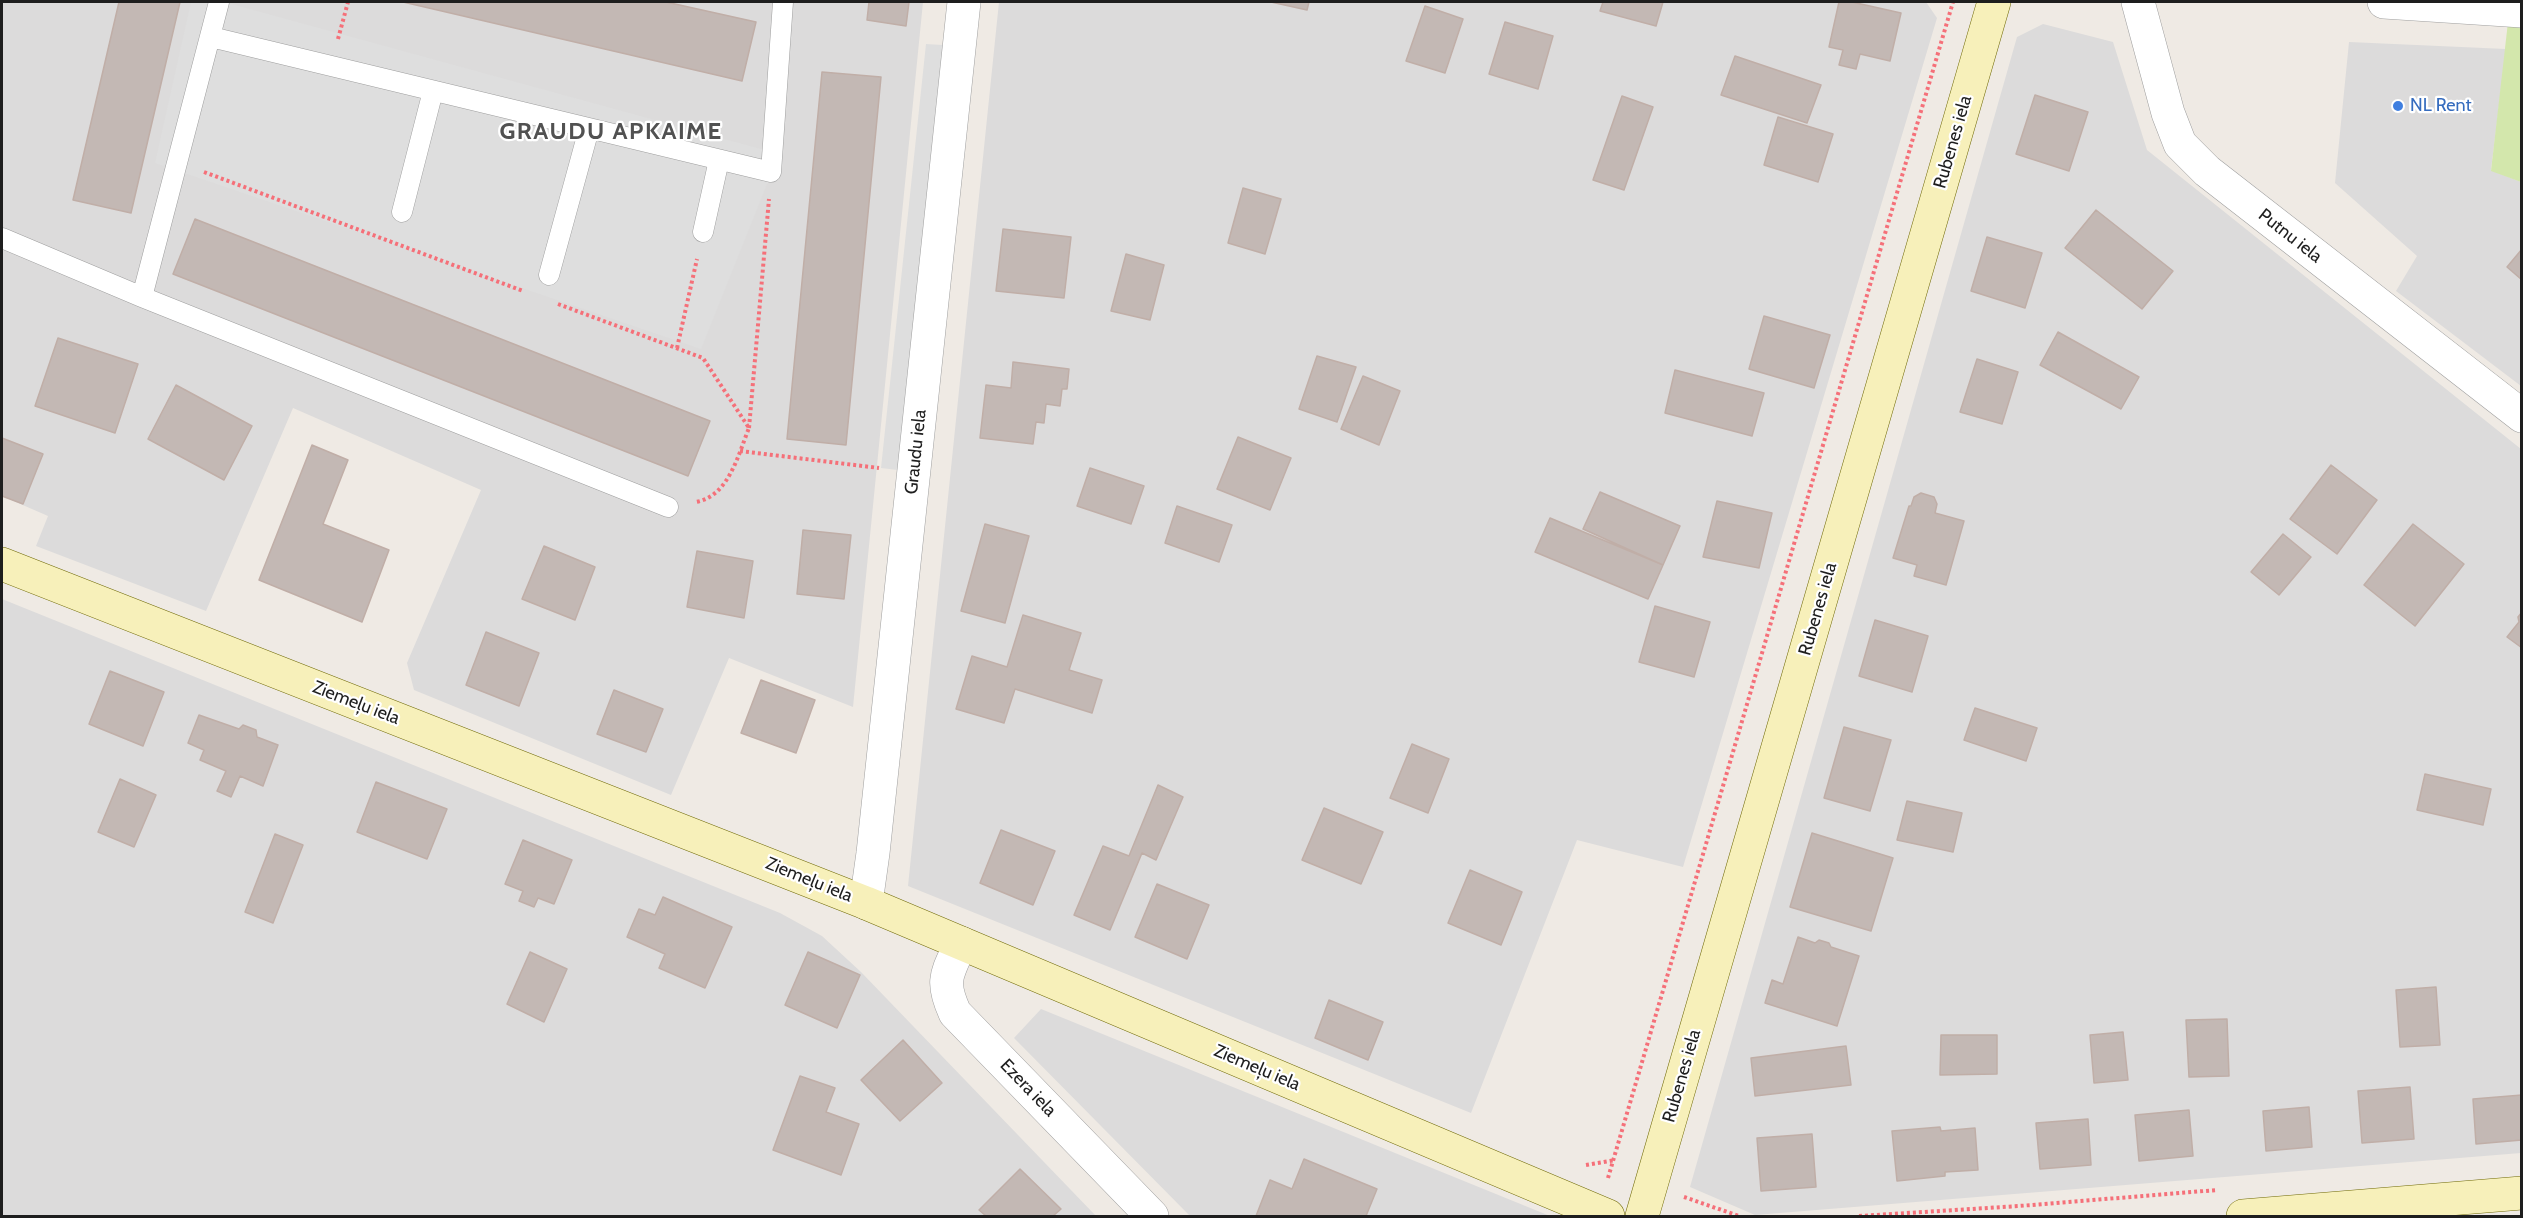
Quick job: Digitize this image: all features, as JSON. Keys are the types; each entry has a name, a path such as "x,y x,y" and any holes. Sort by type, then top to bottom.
{"street":[{"name":"Graudu iela","path":"866,903 875,841 964,2"},
{"name":"Rubenes iela","path":"1642,1216 1994,2"},
{"name":"Putnu iela","path":"2138,2 2168,113 2180,144 2206,171 2522,416"},
{"path":"2384,2 2522,11"},
{"name":"Ziemeļu iela","path":"2,564 866,903 1608,1216"},
{"name":"Ezera iela","path":"961,943 949,968 945,992 956,1013 1152,1216"},
{"path":"2243,1216 2522,1193"}],"lane":[{"path":"142,297 219,2"},
{"path":"211,37 771,172 783,2"},
{"path":"402,212 433,91"},
{"path":"549,275 589,129"},
{"path":"703,232 719,160"},
{"path":"2,238 142,297 668,507"}],"path":[{"path":"331,66 348,2"},
{"path":"1608,1180 1953,2"},
{"path":"178,162 532,294"},
{"path":"668,507 701,501 727,482 749,428 771,172"},
{"path":"677,348 703,232"},
{"path":"554,302 703,358 749,428"},
{"path":"740,451 914,472"},
{"path":"1858,1216 2218,1190"},
{"path":"1675,1194 1740,1216"}],"shaded area":[{"path":"2,2 923,2 853,707 729,658 671,795 414,690 407,663 481,490 293,408 206,611 36,546 48,516 2,496"},
{"path":"191,2 224,2 779,154 701,349 155,163"},
{"path":"999,2 1926,2 1937,18 1683,867 1577,840 1471,1113 908,886"},
{"path":"2043,24 2113,42 2147,150 2521,449 2521,1153 1755,1215 1690,1187 2017,37"},
{"path":"2349,42 2506,49 2491,170 2521,182 2521,386 2396,291 2417,256 2335,183"},
{"path":"926,44 959,46 914,472 881,468"},
{"path":"2,599 780,913 822,936 861,972 1096,1216 2,1216"},
{"path":"1041,1009 1550,1216 1190,1216 1014,1038"}],"green space":[{"path":"2508,22 2521,23 2521,182 2491,171"}],"building":[{"path":"119,2 180,2 131,213 73,200"},
{"path":"403,2 666,2 756,22 742,81"},
{"path":"869,2 909,2 906,26 867,20"},
{"path":"1271,2 1309,2 1307,10"},
{"path":"1603,2 1663,2 1656,26 1600,11"},
{"path":"1839,2 1852,2 1901,13 1890,61 1860,54 1856,69 1839,65 1843,50 1829,47"},
{"path":"1425,6 1463,19 1445,73 1406,61"},
{"path":"1505,22 1553,36 1538,89 1489,74"},
{"path":"1735,56 1821,85 1807,123 1721,95"},
{"path":"822,72 881,77 846,445 787,439"},
{"path":"2035,95 2088,112 2069,171 2016,154"},
{"path":"1622,96 1653,107 1624,190 1593,180"},
{"path":"1778,117 1833,134 1818,182 1764,165"},
{"path":"1243,188 1281,199 1265,254 1228,243"},
{"path":"2096,210 2173,271 2142,309 2065,248"},
{"path":"195,219 710,421 688,476 173,274"},
{"path":"1003,229 1071,237 1064,298 996,291"},
{"path":"1987,237 2042,253 2025,308 1971,291"},
{"path":"2522,249 2522,280 2507,267"},
{"path":"1126,254 1164,265 1150,320 1111,311"},
{"path":"1764,316 1830,335 1814,388 1749,369"},
{"path":"2058,332 2139,377 2121,409 2040,365"},
{"path":"58,338 138,364 115,433 35,406"},
{"path":"1317,356 1356,367 1337,422 1299,409"},
{"path":"1977,359 2018,372 2002,424 1960,412"},
{"path":"1013,362 1069,369 1067,389 1062,389 1060,406 1046,404 1044,423 1036,422 1033,444 980,438 986,385 1011,388"},
{"path":"1675,370 1764,393 1752,436 1665,413"},
{"path":"1363,376 1400,391 1379,445 1341,429"},
{"path":"176,385 252,426 224,480 148,439"},
{"path":"1238,437 1291,458 1270,510 1217,489"},
{"path":"2,438 43,454 23,504 2,496"},
{"path":"312,445 348,460 323,524 389,550 362,622 259,580"},
{"path":"2331,465 2377,500 2337,554 2290,519"},
{"path":"1090,468 1144,486 1131,524 1077,506"},
{"path":"1600,492 1680,526 1663,565 1583,529"},
{"path":"1921,493 1934,497 1937,504 1935,513 1964,521 1946,585 1914,576 1917,565 1893,558 1909,506 1914,497"},
{"path":"1717,501 1772,513 1759,568 1703,557"},
{"path":"1177,506 1232,525 1219,562 1165,543"},
{"path":"1550,518 1663,565 1648,599 1535,552"},
{"path":"985,524 1029,536 1005,623 961,611"},
{"path":"2413,524 2464,564 2415,626 2364,585"},
{"path":"803,530 851,535 844,599 797,594"},
{"path":"2283,534 2311,557 2279,595 2251,572"},
{"path":"544,546 595,567 575,620 522,599"},
{"path":"697,551 753,561 744,618 687,607"},
{"path":"1655,606 1710,622 1694,677 1639,662"},
{"path":"2522,612 2522,648 2507,637 2519,622 2518,617"},
{"path":"1023,615 1081,633 1069,670 1102,680 1092,713 1015,689 1004,723 956,709 972,656 1007,667"},
{"path":"1875,620 1928,636 1912,692 1859,676"},
{"path":"486,632 539,653 519,706 466,685"},
{"path":"110,671 164,692 143,746 89,724"},
{"path":"761,680 815,700 796,753 741,733"},
{"path":"614,690 663,709 646,752 597,734"},
{"path":"1975,708 2037,728 2026,761 1964,740"},
{"path":"199,715 239,729 243,725 256,730 257,737 278,745 263,786 240,776 231,797 217,791 226,771 200,760 204,750 188,743"},
{"path":"1844,727 1891,740 1870,811 1824,798"},
{"path":"1412,744 1449,759 1428,813 1390,798"},
{"path":"2425,774 2491,789 2483,825 2417,810"},
{"path":"120,779 156,795 134,847 98,832"},
{"path":"376,782 447,809 427,859 357,832"},
{"path":"1158,785 1183,797 1156,860 1142,853 1110,930 1074,915 1103,846 1129,856"},
{"path":"1907,801 1962,813 1953,852 1897,840"},
{"path":"1324,808 1383,832 1361,884 1302,860"},
{"path":"1001,830 1055,851 1033,905 980,883"},
{"path":"1812,833 1893,858 1871,931 1790,907"},
{"path":"275,834 303,845 273,923 245,912"},
{"path":"523,840 572,860 554,904 538,898 534,907 519,901 523,891 505,884"},
{"path":"1470,870 1522,892 1501,945 1448,923"},
{"path":"1157,884 1209,905 1187,959 1135,937"},
{"path":"663,897 732,927 705,988 659,968 665,954 627,937 639,909 655,915"},
{"path":"1798,937 1815,943 1819,940 1829,943 1831,947 1859,956 1837,1026 1765,1003 1772,980 1783,984"},
{"path":"530,952 567,969 544,1022 507,1004"},
{"path":"808,952 860,975 837,1028 785,1005"},
{"path":"2436,987 2440,1045 2400,1047 2396,990"},
{"path":"1329,1000 1383,1022 1368,1060 1315,1038"},
{"path":"2227,1019 2229,1076 2189,1077 2186,1020"},
{"path":"2123,1032 2128,1080 2094,1083 2090,1035"},
{"path":"1941,1035 1997,1035 1997,1074 1940,1075"},
{"path":"903,1040 942,1083 900,1121 861,1080"},
{"path":"1846,1046 1851,1085 1755,1096 1751,1058"},
{"path":"800,1076 835,1088 826,1112 859,1124 841,1175 773,1150"},
{"path":"2410,1087 2414,1139 2362,1143 2358,1091"},
{"path":"2522,1095 2522,1140 2476,1144 2473,1099"},
{"path":"2309,1107 2312,1147 2266,1151 2263,1111"},
{"path":"2189,1110 2193,1156 2139,1161 2135,1115"},
{"path":"2088,1119 2091,1165 2040,1169 2036,1123"},
{"path":"1940,1127 1941,1131 1975,1128 1978,1170 1945,1172 1945,1176 1897,1181 1892,1131"},
{"path":"1812,1134 1816,1187 1761,1191 1757,1138"},
{"path":"1304,1159 1377,1189 1366,1216 1256,1216 1270,1180 1292,1189"},
{"path":"1020,1169 1061,1209 1053,1216 986,1216 979,1210"}],"place":[{"name":"NL Rent","path":"2398,106"}],"district":[{"name":"GRAUDU APKAIME","path":"611,132"}]}
